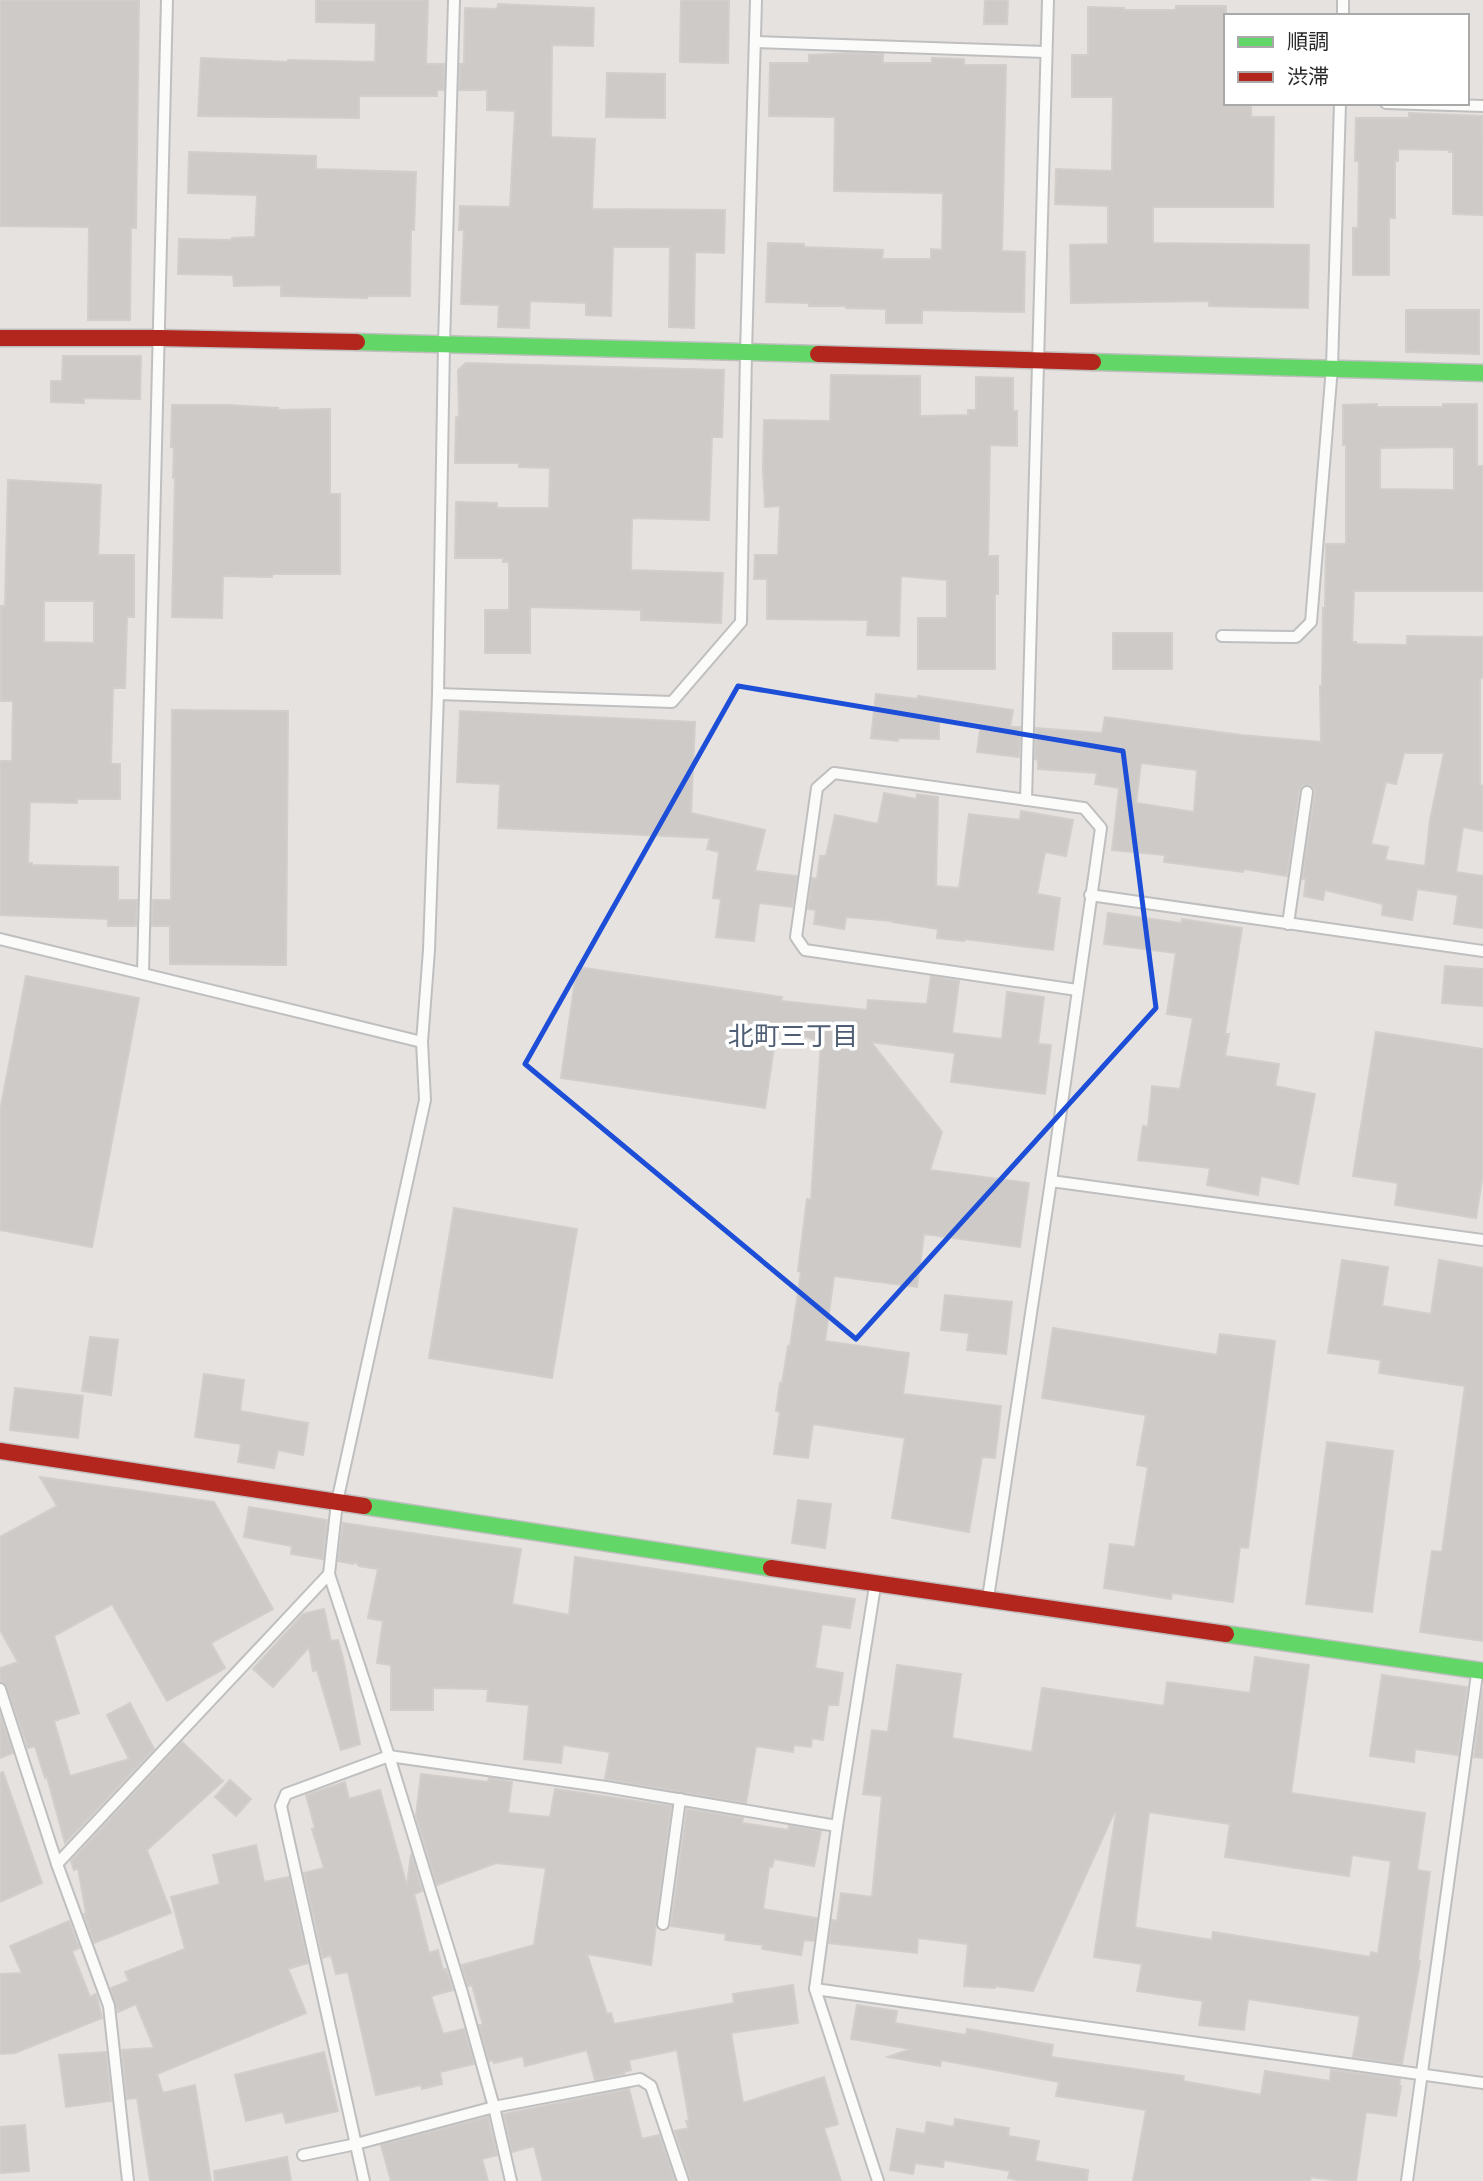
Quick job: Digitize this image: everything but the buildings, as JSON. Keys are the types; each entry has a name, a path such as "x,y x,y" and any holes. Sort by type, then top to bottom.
{"street":[{"path":"0,338 160,338 444,344 1483,373"},
{"path":"0,1451 876,1584 1480,1671"}],"lane":[{"path":"143,972 167,0"},
{"path":"454,0 438,694 429,950 422,1042 425,1100 337,1502 329,1574 389,1756 463,1996 494,2107 511,2181"},
{"path":"438,694 672,702 741,622 756,0"},
{"path":"1026,800 1048,0"},
{"path":"755,42 1046,52"},
{"path":"1222,636 1297,637 1311,622 1332,367 1340,105"},
{"path":"1451,105 1483,106"},
{"path":"988,1599 1101,828 1084,808 834,773 817,788 796,937 805,950 1077,990"},
{"path":"1288,924 1307,792"},
{"path":"1090,895 1483,951"},
{"path":"0,939 422,1042"},
{"path":"1051,1181 1483,1240"},
{"path":"57,1864 329,1574"},
{"path":"876,1584 837,1826 815,1989 878,2181"},
{"path":"1407,2181 1480,1671"},
{"path":"0,1689 57,1864 109,2006 128,2181"},
{"path":"364,2181 281,1806 286,1794 389,1756 606,1787 837,1826"},
{"path":"663,1924 680,1800"},
{"path":"815,1989 1483,2083"},
{"path":"303,2155 356,2144 494,2107 640,2079 651,2086 683,2181"}],"highlighted area":[{"path":"738,686 1123,751 1156,1008 856,1339 525,1064"}],"traffic: fast":[{"path":"357,342 818,354"},
{"path":"1093,362 1483,373"},
{"path":"364,1506 771,1568"},
{"path":"1226,1634 1483,1671"}],"traffic: jam":[{"path":"0,338 357,342"},
{"path":"818,354 1093,362"},
{"path":"0,1451 364,1506"},
{"path":"771,1568 1226,1634"}],"district":[{"name":"北町三丁目","path":"793,1035"}]}
